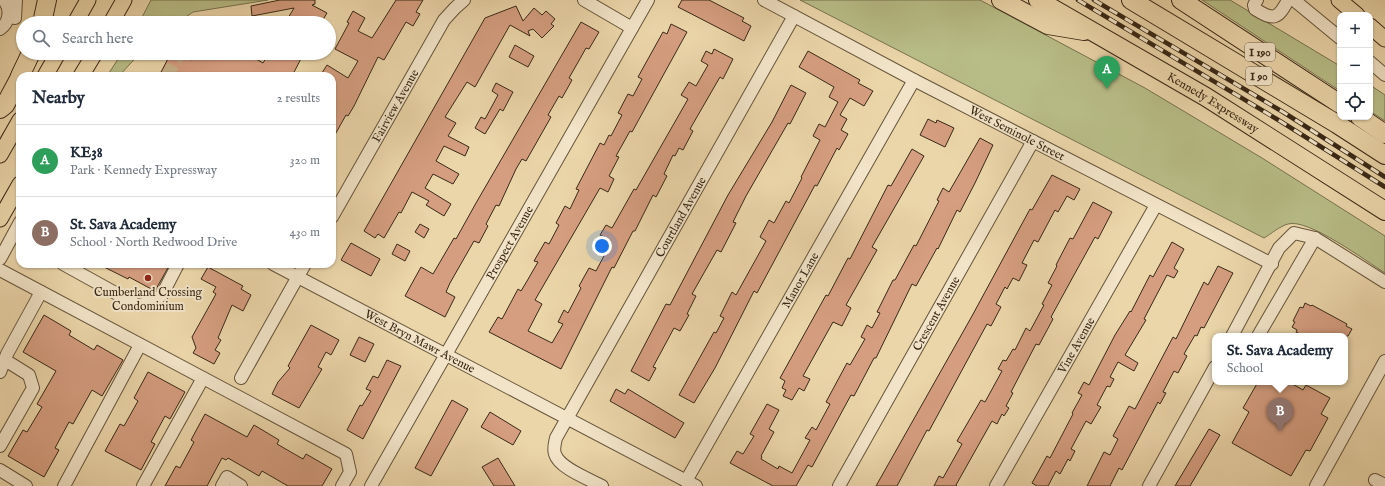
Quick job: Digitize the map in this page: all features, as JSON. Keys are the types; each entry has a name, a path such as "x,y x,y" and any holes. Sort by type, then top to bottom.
{"highway":[{"path":"44,16 47,0"},
{"path":"1001,0 1048,25 1099,34"},
{"name":"Kennedy Expressway","path":"1038,0 1206,96 1385,211"},
{"name":"I 90","path":"1131,0 1265,80 1385,155"},
{"name":"I 190","path":"1180,0 1337,102"},
{"path":"22,72 28,60"},
{"path":"0,109 5,105 16,84"},
{"path":"1364,120 1385,134"}],"main road":[{"path":"79,16 88,0"},
{"path":"116,16 124,0"},
{"path":"1339,0 1353,12"},
{"path":"1373,29 1385,39"},
{"path":"47,72 54,60"},
{"path":"83,72 90,60"},
{"path":"0,155 16,127"},
{"path":"0,219 16,191"}],"street":[{"path":"0,29 6,23 9,10 4,0"},
{"path":"8,17 15,18 16,0"},
{"name":"Fairview Avenue","path":"336,210 444,20 464,0"},
{"path":"584,0 632,28"},
{"name":"Prospect Avenue","path":"370,486 648,0"},
{"name":"West Seminole Street","path":"764,0 914,80 1272,264"},
{"path":"1257,0 1254,5 1255,9 1267,16 1273,17 1281,13 1288,0"},
{"path":"1294,0 1337,36"},
{"name":"Courtland Avenue","path":"566,418 794,16"},
{"path":"1373,65 1385,75"},
{"name":"Manor Lane","path":"691,483 914,80"},
{"name":"Crescent Avenue","path":"839,486 1034,141"},
{"name":"Vine Avenue","path":"996,486 1156,205"},
{"path":"1234,333 1272,264 1279,248 1287,238 1294,233 1315,238 1385,282"},
{"path":"0,259 16,238"},
{"path":"1260,333 1315,238"},
{"path":"70,268 138,305 151,303 162,295 176,268"},
{"name":"West Bryn Mawr Avenue","path":"280,268 691,483"},
{"path":"241,378 303,268"},
{"path":"0,270 346,454 350,472 342,486"},
{"path":"0,372 41,292"},
{"path":"64,486 140,345"},
{"path":"0,446 33,388 29,375 5,360"},
{"path":"1316,486 1385,361"},
{"path":"1150,486 1212,372"},
{"path":"143,486 203,378"},
{"path":"566,418 554,446 554,453 564,466 602,486"},
{"path":"0,470 26,486"},
{"path":"222,486 227,478 241,486"}],"green space":[{"path":"151,0 268,0 193,12 187,16 143,16"},
{"path":"800,0 980,0 1145,88 1262,158 1385,236 1385,273 1337,242 1309,227 1297,224 1288,224 1264,238"},
{"path":"1202,0 1230,0 1337,64 1337,89"},
{"path":"117,60 134,60 123,72 110,72"},
{"path":"1373,87 1385,95 1385,121 1373,113"}],"building":[{"path":"280,0 315,0 315,4 312,5 327,13 325,16 289,16 294,8 252,16 251,6"},
{"path":"396,0 423,0 416,12 420,14 413,26 406,22 384,60 378,57 354,106 348,116 346,115 336,133 336,72 323,72 327,65 348,78 358,61 336,50 353,11 365,18 358,31 372,38"},
{"path":"682,0 709,0 744,18 742,21 751,26 744,41 678,7"},
{"path":"516,6 523,21 534,8 542,15 546,11 555,19 551,24 554,26 542,38 533,29 528,31 530,36 510,25 475,87 467,82 445,117 456,123 448,136 469,147 465,156 444,146 436,161 459,174 453,184 433,174 425,188 451,204 444,216 426,205 429,201 412,192 401,213 399,212 384,238 378,234 375,238 364,231 485,18"},
{"path":"581,22 599,32 589,49 586,48 569,78 572,80 562,98 559,96 548,115 551,117 526,161 522,159 516,169 499,206 496,205 486,224 488,226 479,243 474,241 450,283 446,292 455,297 445,317 405,296 421,267 433,274 454,238 456,239"},
{"path":"671,24 687,32 632,132 630,131 616,156 619,157 609,176 614,179 608,192 600,188 535,300 542,304 528,331 552,343 563,324 558,322 564,310 568,313 581,288 579,286 589,268 596,271 606,252 601,250 607,238 600,235 606,225 612,228 634,189 636,190 688,99 681,95 689,82 696,86 708,65 701,61 706,51 712,54 714,49 733,59 723,79 720,77 690,129 693,131 683,150 679,148 675,156 673,155 664,174 667,176 656,197 653,195 614,268 612,267 561,369 489,332 498,317 502,319 518,289 521,291 538,262 534,261 545,242 549,244 559,225 556,223 565,206 570,209 579,190 576,189 600,143 604,145 609,135 611,136 622,115 618,113 628,94 633,96 642,79 638,77 663,32 667,34"},
{"path":"515,45 534,56 528,67 509,57"},
{"path":"808,51 860,80 858,83 873,91 864,106 850,98 840,115 847,119 841,130 848,134 839,150 837,148 817,186 815,185 757,293 754,291 715,368 694,403 679,395 714,332 716,333 724,318 720,316 732,292 736,295 766,241 760,237 769,220 774,223 786,201 789,203 802,178 801,177 820,140 813,136 819,124 825,127 838,102 829,97 834,87 799,67"},
{"path":"167,60 258,60 263,63 265,60 300,60 294,72 161,72"},
{"path":"496,83 513,92 503,111 500,109 485,134 475,128 481,117 485,119 498,95 492,91"},
{"path":"791,85 806,93 790,124 788,123 746,196 733,222 736,223 721,252 717,250 692,294 696,296 687,314 689,315 680,331 674,328 653,367 656,368 649,381 631,371 666,304 670,305 728,195 772,122"},
{"path":"928,119 936,123 937,120 954,128 945,147 920,135"},
{"path":"980,138 993,145 975,183 960,212 957,210 938,249 937,248 916,286 912,284 876,358 874,358 854,396 851,395 812,467 808,465 796,486 773,486 730,463 737,451 743,454 754,436 750,434 767,404 779,410 769,429 774,432 761,456 761,459 778,469 779,466 792,473 810,440 805,438 812,427 816,430 830,404 826,402 847,363 850,365 865,339 861,337 867,325 872,328 880,313 877,312 893,280 895,280 914,245 916,246 939,201 937,200 943,188 949,192"},
{"path":"912,149 924,156 872,247 877,250 846,305 851,308 842,326 833,322 803,376 810,379 804,391 799,388 792,400 783,396 786,390 782,388 785,381 780,378 826,295 828,296 848,258 850,259 888,185 891,186"},
{"path":"1052,175 1080,189 1074,200 1067,196 1058,212 1055,210 1038,242 1034,240 1022,263 1027,265 1019,281 1013,278 1007,289 1005,287 996,304 1001,307 991,326 987,324 929,431 927,430 897,486 876,486 972,316 1030,209 1032,210"},
{"path":"1093,202 1112,212 1098,239 1095,237 1074,275 1051,317 1053,319 1039,345 1036,344 1011,392 1013,393 1006,406 1009,408 1004,416 1002,414 997,424 992,421 956,485 957,486 934,486 939,476 943,478 962,444 957,441 981,400 985,402 1002,371 998,369 1003,360 1006,361 1013,349 1015,350 1026,328 1030,331 1044,305 1042,304 1052,285 1048,283 1057,266 1056,265 1070,238 1073,239"},
{"path":"420,224 429,229 424,238 415,232"},
{"path":"1172,242 1184,249 1174,268 1178,271 1174,278 1167,275 1144,319 1146,320 1125,355 1138,363 1134,371 1118,362 1110,377 1114,379 1110,387 1107,386 1097,405 1101,407 1091,424 1086,421 1071,449 1075,451 1070,461 1068,459 1060,474 1056,471 1048,486 1037,486 1032,483 1047,456 1050,458 1073,414 1072,413 1082,395 1078,393 1084,382 1089,385 1115,335 1130,311 1131,312 1150,275 1153,277"},
{"path":"351,243 380,259 371,276 341,260"},
{"path":"397,244 410,251 405,261 392,254"},
{"path":"1218,266 1233,273 1204,328 1201,327 1197,336 1195,335 1184,354 1187,356 1178,373 1174,371 1163,392 1166,393 1160,404 1158,402 1122,470 1119,468 1110,486 1087,486 1104,452 1110,455 1118,439 1113,436 1129,406 1135,409 1173,337 1176,339 1204,282 1208,285"},
{"name":"Cumberland Crossing Condominium","path":"106,268 168,268 155,291 129,277 128,279"},
{"path":"207,268 210,268 243,286 241,289 251,295 243,311 232,305 218,338 221,340 215,350 220,353 214,364 193,353 196,348 192,337 216,294 213,292 216,287 201,279"},
{"path":"1305,303 1311,306 1312,305 1347,324 1346,326 1352,329 1348,336 1348,333 1298,333 1296,332 1297,330 1292,327 1295,322 1293,321 1300,307 1303,308"},
{"path":"44,315 71,331 69,335 94,350 97,345 123,360 102,396 92,390 73,424 69,422 55,448 59,450 44,477 8,456 23,430 27,432 42,407 37,404 56,371 23,352"},
{"path":"311,325 339,340 331,355 326,352 318,367 322,369 299,408 272,394 278,382 290,368 288,366"},
{"path":"359,337 374,344 365,362 350,355"},
{"path":"387,360 401,366 363,439 347,430 360,405 362,406 371,391 366,389 373,376 378,378"},
{"path":"148,372 185,392 170,419 165,416 151,442 155,444 141,470 105,451 120,424 124,426 138,401 134,398"},
{"path":"1256,385 1294,385 1303,390 1306,385 1330,398 1321,414 1328,418 1310,451 1306,450 1291,476 1232,443 1249,412 1243,408"},
{"path":"616,389 625,394 628,389 684,423 675,438 610,401"},
{"path":"452,400 468,409 431,476 415,468"},
{"path":"490,412 521,431 513,445 481,427"},
{"path":"205,414 247,437 254,425 279,440 277,444 303,459 306,454 332,469 322,486 288,486 262,471 259,476 228,458 226,460 222,458 207,486 165,486 176,466 180,468 194,442 191,440"},
{"path":"1209,429 1220,435 1190,486 1175,486"},
{"path":"498,458 515,486 494,486 482,467"}],"tunnel":[{"path":"169,72 176,60"}],"railway":[{"path":"1078,0 1280,121 1385,187"},
{"path":"1094,0 1283,112 1385,177"}],"place":[{"name":"KE38","path":"1107,89"},
{"name":"Cumberland Crossing Condominium","path":"148,278"},
{"name":"St. Sava Academy","path":"1280,431"}]}
